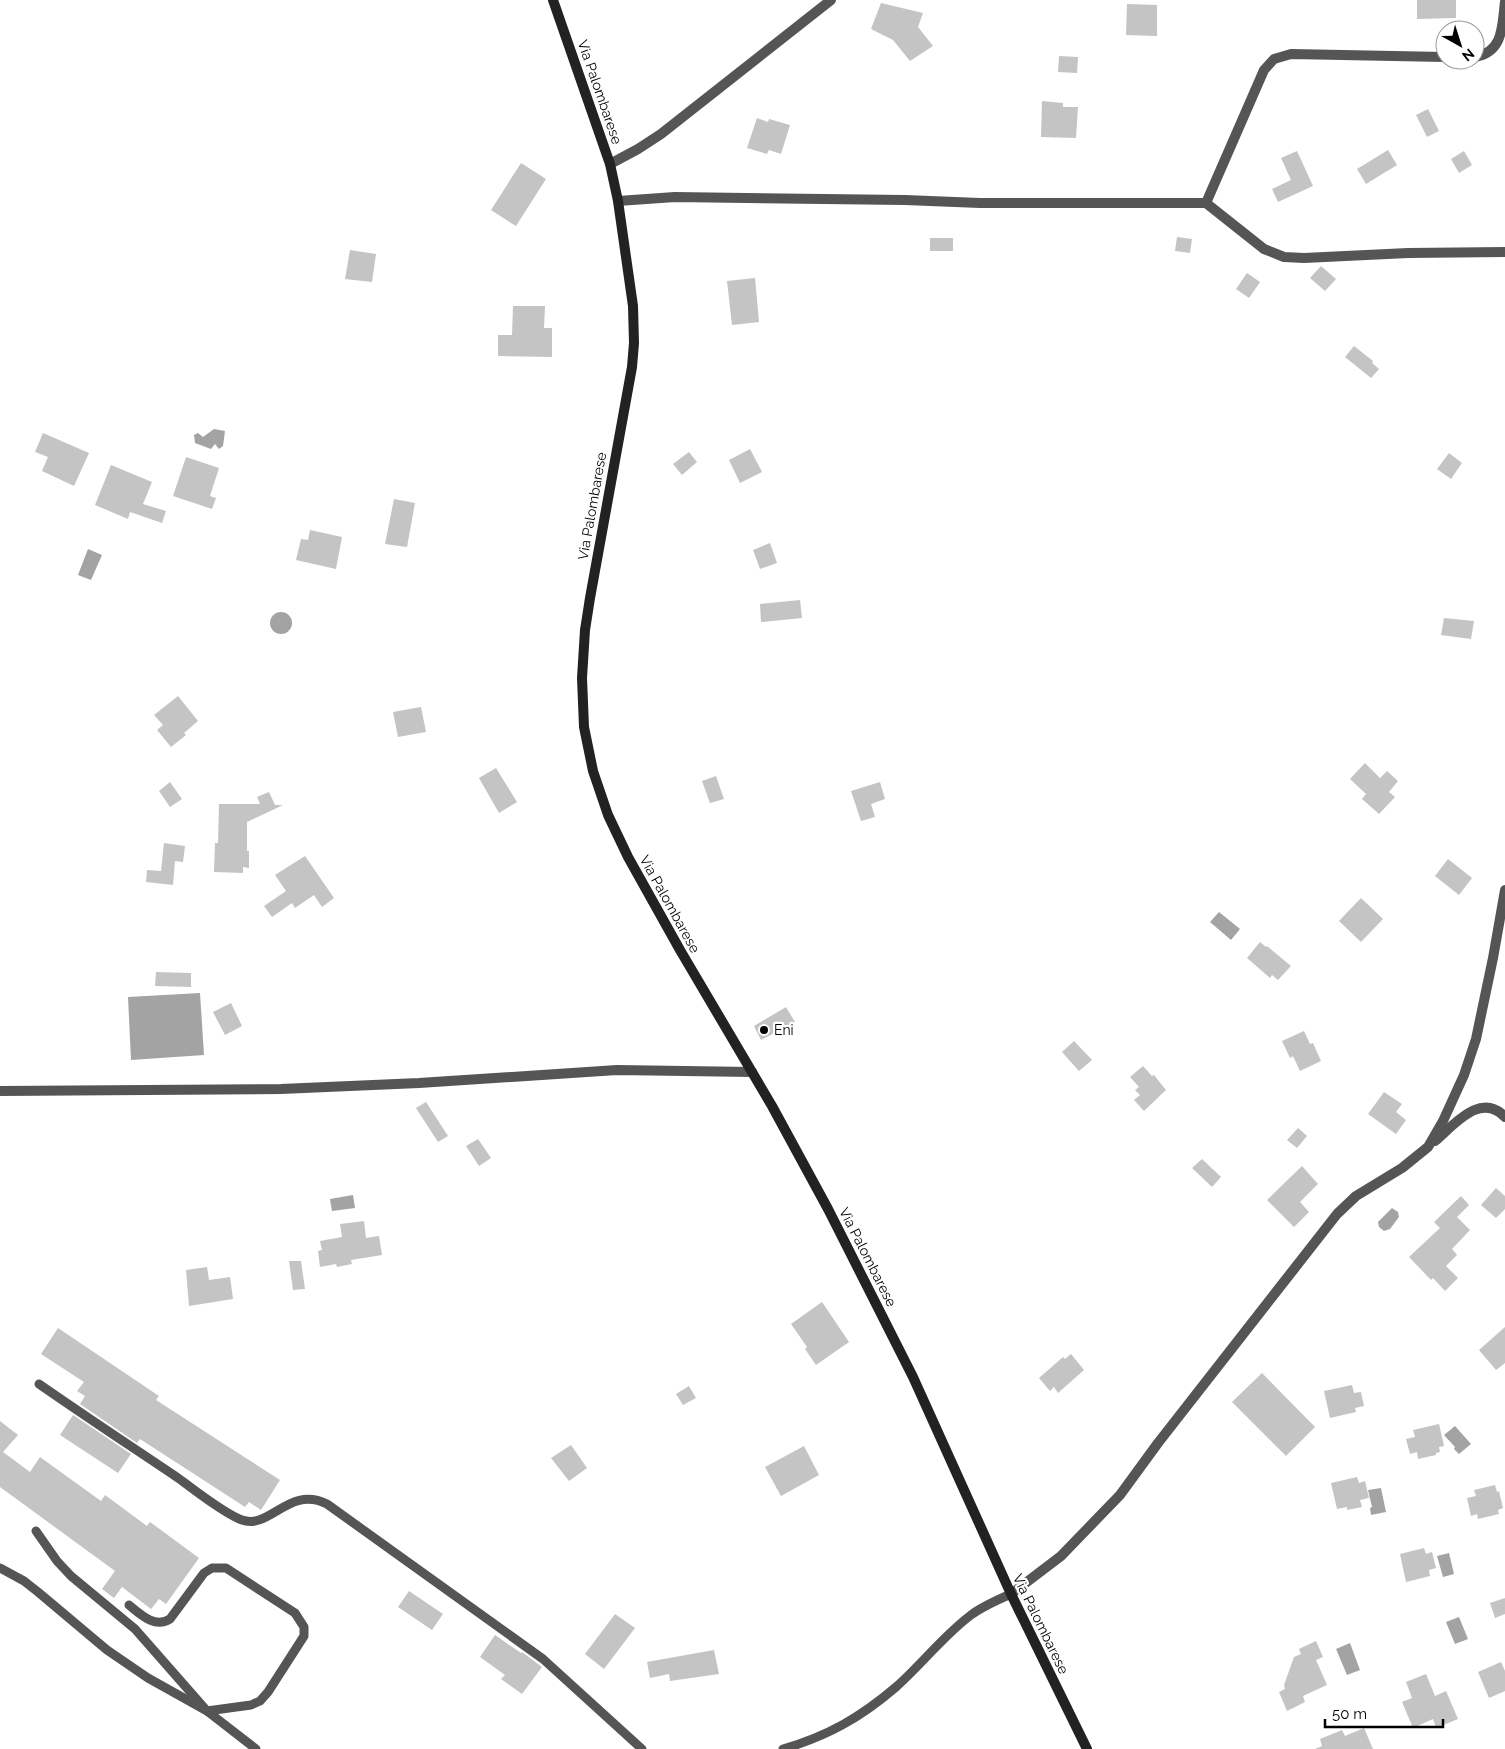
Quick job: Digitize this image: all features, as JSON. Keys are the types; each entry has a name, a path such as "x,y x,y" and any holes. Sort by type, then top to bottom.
{"main road":[{"name":"Via Palombarese","path":"553,0 610,164 618,201 632,293 634,350 585,630 582,709 585,735 597,786 621,842 658,911 810,1175 898,1346 1011,1594 1087,1749"}],"street":[{"path":"610,164 645,145 671,127 831,0"},
{"path":"1485,54 1500,40 1505,2"},
{"path":"1206,203 1264,70 1274,59 1291,54 1435,57"},
{"path":"618,201 674,197 905,200 980,203 1206,203 1264,249 1284,256 1304,258 1408,253 1505,252"},
{"path":"1428,1147 1452,1103 1471,1056 1494,958 1505,890"},
{"path":"0,1091 282,1089 419,1084 617,1070 752,1072"},
{"path":"1011,1594 1061,1556 1120,1495 1158,1443 1337,1214 1356,1196 1402,1168 1464,1116 1480,1108 1487,1107 1495,1109 1505,1118"}],"lane":[{"path":"39,1384 242,1520 249,1522 263,1518 289,1503 301,1500 314,1499 327,1504 542,1659 642,1749"},
{"path":"36,1531 57,1562 135,1630 207,1711"},
{"path":"129,1604 146,1618 156,1622 166,1622 204,1573 212,1568 222,1567 233,1571 298,1617 304,1627 302,1641 264,1697 252,1705 207,1711"},
{"path":"0,1568 24,1581 107,1650 148,1678 207,1711 256,1749"},
{"path":"783,1749 822,1736 854,1719 896,1687 971,1615 1011,1594"}],"shaded area":[{"path":"214,429 225,431 223,446 219,449 215,444 211,449 195,443 194,435 198,433 203,437"},
{"path":"88,549 102,555 91,580 78,575"},
{"path":"281,612 289,615 292,623 289,631 281,634 273,631 270,623 273,615"},
{"path":"1219,912 1240,929 1231,940 1210,922"},
{"path":"200,993 204,1055 131,1060 128,997"},
{"path":"353,1195 355,1208 332,1211 330,1199"},
{"path":"1392,1208 1398,1212 1399,1217 1390,1229 1384,1231 1379,1227 1378,1222"},
{"path":"1455,1426 1471,1444 1459,1454 1444,1435"},
{"path":"1381,1488 1386,1512 1371,1515 1370,1508 1372,1507 1368,1490"},
{"path":"1449,1553 1454,1574 1443,1577 1437,1556"},
{"path":"1459,1617 1468,1639 1455,1644 1446,1622"},
{"path":"1350,1643 1360,1670 1347,1675 1336,1649"}],"building":[{"path":"1417,0 1456,0 1456,18 1417,19"},
{"path":"881,3 923,13 918,27 933,46 910,61 893,40 871,29"},
{"path":"1127,4 1157,5 1157,36 1126,35"},
{"path":"1059,56 1078,57 1077,73 1058,72"},
{"path":"1042,101 1063,103 1063,107 1078,107 1076,138 1041,137"},
{"path":"1428,109 1439,131 1427,137 1416,115"},
{"path":"757,118 768,122 769,119 790,125 781,154 769,150 767,154 747,148"},
{"path":"1388,150 1397,165 1366,184 1357,169"},
{"path":"1297,151 1313,186 1278,202 1272,189 1291,180 1281,158"},
{"path":"1464,151 1472,165 1459,173 1451,159"},
{"path":"521,163 546,179 516,226 491,210"},
{"path":"1177,237 1192,239 1190,253 1175,251"},
{"path":"930,238 953,238 953,251 930,251"},
{"path":"350,250 376,254 372,282 345,279"},
{"path":"1321,266 1336,279 1325,291 1310,278"},
{"path":"1247,273 1260,282 1249,298 1236,289"},
{"path":"755,278 759,322 732,325 727,281"},
{"path":"513,306 545,306 544,328 552,328 552,357 498,356 498,335 512,335"},
{"path":"1354,346 1373,361 1372,363 1379,369 1371,378 1345,357"},
{"path":"43,433 89,453 74,486 42,471 48,457 35,452"},
{"path":"750,449 762,472 740,483 729,460"},
{"path":"689,452 697,462 682,475 673,464"},
{"path":"1449,453 1462,463 1451,479 1437,469"},
{"path":"186,457 219,468 210,496 216,498 212,509 173,496"},
{"path":"111,465 152,482 143,504 166,511 162,523 130,512 128,519 95,505"},
{"path":"394,499 415,503 407,547 385,544"},
{"path":"310,530 342,537 336,569 296,560 301,539 308,540"},
{"path":"770,543 777,563 760,569 753,550"},
{"path":"800,600 802,618 761,622 760,604"},
{"path":"1444,618 1474,621 1471,639 1441,635"},
{"path":"178,696 198,721 184,733 186,735 171,747 157,730 163,725 154,715"},
{"path":"421,707 426,732 398,737 393,712"},
{"path":"1365,763 1380,778 1387,771 1398,781 1389,792 1395,797 1379,814 1362,799 1366,794 1350,779"},
{"path":"496,768 517,802 499,813 479,778"},
{"path":"716,776 724,799 710,803 702,781"},
{"path":"170,782 182,799 170,807 159,791"},
{"path":"880,782 885,799 871,804 875,817 861,821 851,791"},
{"path":"269,792 275,805 283,805 247,822 249,868 243,867 243,873 214,872 215,843 218,843 219,804 260,804 257,797"},
{"path":"164,843 185,846 183,862 175,861 173,885 146,882 147,870 161,871"},
{"path":"305,856 334,898 322,907 314,895 295,908 292,903 272,917 264,906 286,891 275,875"},
{"path":"1448,859 1472,878 1459,895 1435,876"},
{"path":"1361,898 1383,919 1361,942 1339,921"},
{"path":"1260,942 1291,966 1278,980 1272,975 1270,978 1247,958"},
{"path":"156,972 191,973 191,987 155,986"},
{"path":"231,1003 242,1026 225,1035 213,1012"},
{"path":"786,1007 795,1022 761,1040 754,1026"},
{"path":"1304,1031 1310,1044 1313,1043 1321,1061 1300,1071 1293,1056 1290,1058 1282,1041"},
{"path":"1074,1041 1092,1060 1079,1071 1062,1052"},
{"path":"1143,1066 1152,1076 1154,1075 1166,1090 1144,1111 1134,1100 1140,1095 1135,1090 1139,1087 1130,1077"},
{"path":"1384,1092 1402,1104 1396,1112 1406,1120 1396,1134 1368,1114"},
{"path":"426,1102 448,1136 438,1142 416,1108"},
{"path":"1298,1128 1307,1136 1297,1148 1287,1140"},
{"path":"478,1139 491,1158 479,1166 466,1146"},
{"path":"1202,1159 1221,1177 1212,1187 1192,1168"},
{"path":"1302,1166 1318,1184 1300,1202 1309,1212 1294,1227 1267,1200"},
{"path":"1496,1188 1505,1196 1505,1209 1496,1218 1481,1205"},
{"path":"1461,1196 1469,1205 1457,1217 1470,1230 1452,1249 1457,1255 1446,1266 1458,1278 1445,1291 1433,1278 1431,1280 1409,1257 1440,1228 1434,1222"},
{"path":"364,1221 366,1238 379,1236 382,1255 351,1260 352,1264 337,1267 336,1264 320,1267 318,1251 322,1250 320,1241 342,1237 340,1224"},
{"path":"289,1261 301,1261 305,1289 293,1290"},
{"path":"207,1267 209,1280 230,1277 233,1299 189,1306 186,1270"},
{"path":"822,1302 849,1342 816,1365 805,1349 807,1347 791,1324"},
{"path":"1505,1327 1505,1363 1496,1370 1479,1350"},
{"path":"58,1328 159,1396 156,1400 280,1480 261,1510 249,1502 245,1507 140,1439 137,1443 80,1404 85,1396 77,1391 84,1382 41,1354"},
{"path":"1071,1354 1084,1370 1058,1393 1054,1387 1050,1391 1039,1378 1063,1357 1065,1359"},
{"path":"1262,1373 1315,1427 1286,1456 1232,1402"},
{"path":"1352,1385 1354,1393 1361,1392 1364,1406 1355,1408 1356,1412 1330,1418 1324,1391"},
{"path":"689,1386 696,1398 683,1405 676,1394"},
{"path":"73,1415 131,1454 118,1473 60,1435"},
{"path":"0,1421 18,1435 3,1452 30,1472 40,1457 101,1501 105,1495 147,1526 150,1522 199,1558 166,1604 159,1599 151,1609 122,1587 114,1598 102,1589 115,1571 0,1487"},
{"path":"1439,1424 1444,1446 1439,1447 1440,1452 1436,1453 1436,1455 1418,1459 1417,1452 1410,1454 1406,1439 1415,1437 1413,1430"},
{"path":"571,1445 587,1468 569,1481 551,1458"},
{"path":"804,1446 819,1475 781,1496 765,1467"},
{"path":"1357,1477 1359,1483 1365,1481 1369,1498 1360,1500 1362,1507 1347,1510 1347,1507 1337,1509 1331,1483"},
{"path":"1495,1485 1497,1492 1499,1491 1503,1508 1498,1510 1499,1514 1478,1519 1477,1514 1471,1516 1467,1498 1476,1496 1474,1490"},
{"path":"1424,1548 1426,1554 1432,1552 1436,1568 1429,1570 1430,1576 1406,1582 1400,1554"},
{"path":"409,1591 443,1614 432,1630 398,1607"},
{"path":"1505,1598 1505,1614 1495,1618 1490,1603"},
{"path":"615,1614 635,1628 604,1669 585,1654"},
{"path":"495,1635 542,1667 522,1694 501,1679 505,1675 480,1657"},
{"path":"1316,1641 1323,1657 1316,1660 1327,1685 1303,1696 1305,1702 1287,1711 1279,1692 1285,1689 1284,1685 1294,1657 1301,1654 1299,1649"},
{"path":"714,1650 719,1674 670,1681 669,1674 650,1678 647,1662"},
{"path":"1501,1662 1505,1671 1505,1691 1489,1698 1478,1672"},
{"path":"1426,1674 1435,1696 1446,1691 1458,1719 1436,1728 1433,1719 1413,1728 1402,1702 1412,1698 1406,1682"},
{"path":"1364,1728 1373,1749 1315,1749 1322,1746 1320,1739 1342,1730 1345,1736"}],"place":[{"name":"Eni","path":"764,1030"}]}
